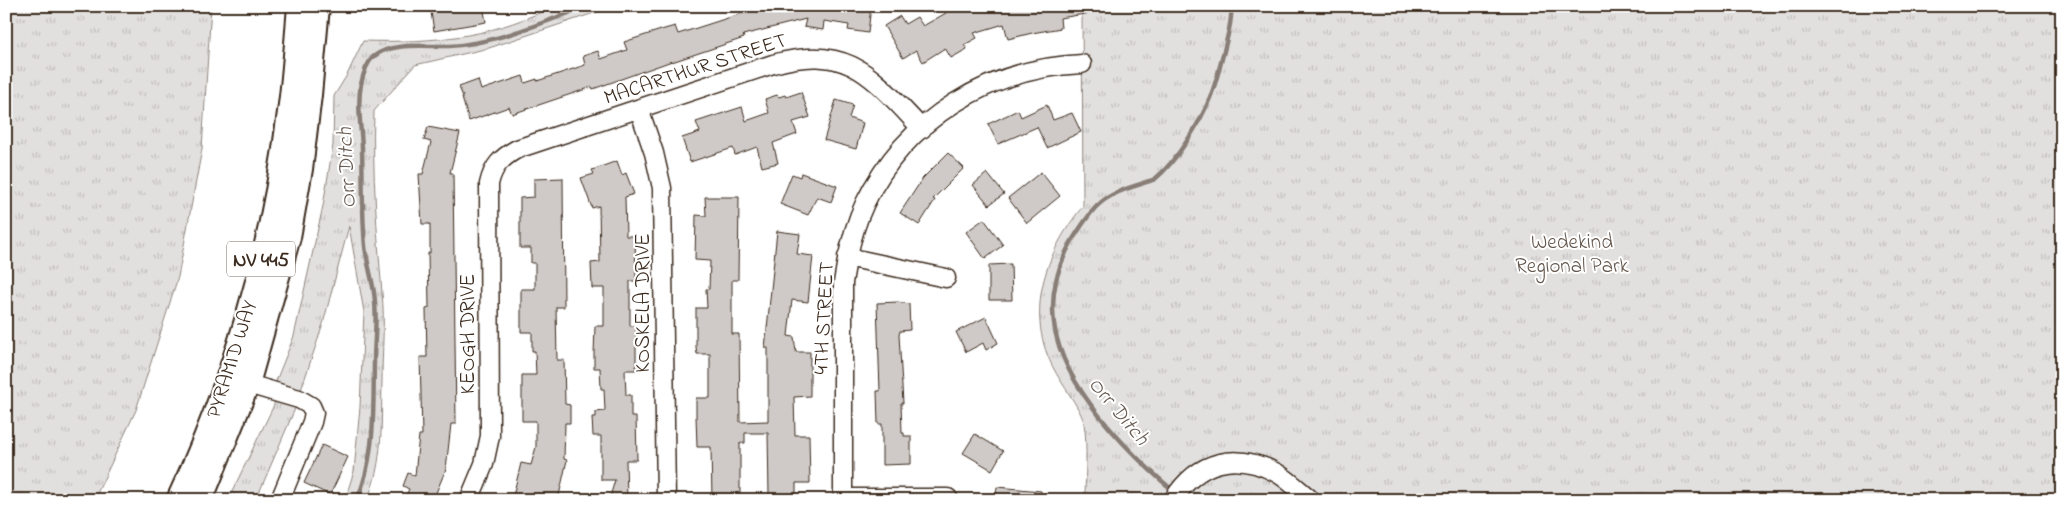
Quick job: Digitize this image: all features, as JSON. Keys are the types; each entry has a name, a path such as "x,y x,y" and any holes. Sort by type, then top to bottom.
{"main road":[{"name":"PYRAMID WAY","path":"178,500 235,358 275,200 288,121 299,6"},
{"name":"PYRAMID WAY","path":"201,500 248,384 289,237 309,104 318,6"}],"street":[{"name":"MACARTHUR STREET","path":"495,166 504,157 517,150 772,64 808,56 842,61 858,68 873,79 922,129"},
{"name":"4TH STREET","path":"843,499 843,283 847,257 857,222 876,183 902,148 957,101 1002,78 1046,67 1082,64"},
{"name":"KOSKELA DRIVE","path":"639,109 659,169 663,197 666,500"},
{"name":"KEOGH DRIVE","path":"469,500 484,464 490,436 489,196 491,173 495,166"},
{"path":"847,257 946,278"},
{"path":"248,384 299,400 311,406 314,413 280,500"},
{"path":"1173,500 1182,486 1199,471 1219,463 1238,461 1258,464 1279,474 1311,500"},
{"path":"843,499 948,498"}],"green space":[{"path":"6,6 211,6 202,149 178,277 136,410 94,500 6,500"},
{"path":"556,6 615,6 489,48 415,65 374,111 374,180 383,304 383,336 379,456 367,500 351,500 348,490 354,471 360,407 364,312 349,226 323,324 294,411 256,500 228,500 274,405 276,381 294,336 323,206 333,145 334,96 347,75 363,41 416,41 468,35 502,27"},
{"name":"Wedekind Regional Park","path":"1082,6 2062,6 2062,500 1085,500 1086,451 1083,419 1055,371 1045,349 1041,328 1040,306 1049,264 1058,244 1083,206"}],"building":[{"path":"430,6 483,6 486,22 434,31"},
{"path":"765,6 871,6 868,33 848,30 849,25 824,21 823,30 804,27 806,19 743,35 744,38 512,114 509,107 469,121 459,87 478,80 481,90 523,76 525,83 537,79 537,81 585,65 583,56 598,51 601,59 627,50 624,42 675,26 678,34"},
{"path":"942,6 959,6 962,11 980,6 1090,6 1091,13 1060,18 1061,28 1008,39 1004,24 974,33 977,38 964,45 967,49 951,58 945,48 923,62 916,50 903,58 884,26 900,16 905,24 917,17 923,26 946,13"},
{"path":"801,92 810,117 793,122 797,134 773,143 778,163 762,167 757,147 735,155 733,148 690,162 682,138 700,132 696,122 742,107 746,121 769,113 765,99 777,95 779,97 785,95 786,97"},
{"path":"836,100 853,105 849,118 863,123 856,149 824,140"},
{"path":"1047,105 1053,120 1072,113 1081,132 1047,148 1037,127 998,144 988,124 1018,110 1021,117"},
{"path":"428,127 460,133 450,173 453,173 456,424 451,424 446,469 433,500 404,500 409,489 403,486 408,473 415,476 419,435 422,435 420,357 427,357 426,309 429,308 428,253 430,253 430,224 422,224 419,174 423,174 431,142 424,140"},
{"path":"948,153 964,168 933,199 935,200 919,225 900,213 923,178"},
{"path":"617,161 622,175 626,173 634,194 625,197 626,236 635,236 636,281 630,281 630,326 636,326 636,370 625,370 626,395 631,395 631,417 636,417 637,460 626,460 627,500 609,500 615,480 601,480 601,436 593,436 592,417 596,417 596,412 605,411 604,389 601,389 600,368 594,368 595,326 604,326 604,288 592,288 591,263 600,262 599,206 592,208 581,178 594,174 592,170"},
{"path":"1041,172 1060,196 1027,223 1008,198"},
{"path":"801,173 837,186 831,202 817,197 808,215 780,204 792,174 800,177"},
{"path":"987,173 1004,194 989,205 973,185"},
{"path":"563,178 564,307 556,307 557,360 564,360 565,404 570,405 570,423 565,423 564,459 567,460 558,500 512,500 521,463 531,465 536,447 536,421 522,421 522,375 536,375 535,351 532,351 532,332 521,332 521,289 535,289 535,263 531,263 531,248 520,248 520,198 534,197 534,179"},
{"path":"705,197 739,197 738,280 732,280 732,334 739,334 740,422 768,421 768,348 765,348 777,231 800,234 797,254 813,256 808,302 792,300 788,336 794,337 796,352 810,352 810,396 794,397 795,435 809,435 810,483 796,483 796,495 769,496 768,433 745,433 745,443 740,443 740,500 712,500 711,447 697,447 696,416 696,398 710,398 710,354 697,354 696,347 696,308 707,308 706,289 709,289 710,261 695,260 696,215 706,216"},
{"path":"984,219 1003,245 985,259 966,232"},
{"path":"1011,264 1012,300 989,300 989,265"},
{"path":"898,302 909,304 910,330 900,331 899,335 903,403 901,403 902,433 904,433 904,436 911,436 911,464 882,465 882,424 878,424 877,391 880,391 877,303"},
{"path":"986,317 998,343 986,350 983,343 966,352 956,332"},
{"path":"975,434 1003,451 992,470 963,453"},
{"path":"322,445 348,457 330,495 304,483"},
{"path":"997,487 1041,491 1041,500 995,500"}],"waterway":[{"name":"Orr Ditch","path":"357,500 368,466 372,432 376,325 376,310 364,234 359,108 361,84 367,66 373,57 390,49 410,46 450,46 485,41 520,31 588,6"},
{"name":"Orr Ditch","path":"1174,491 1147,467 1102,420 1070,372 1060,348 1054,322 1054,295 1060,268 1073,239 1094,210 1112,195 1155,179 1171,163 1194,130 1206,108 1216,80 1229,29 1231,6"}]}
